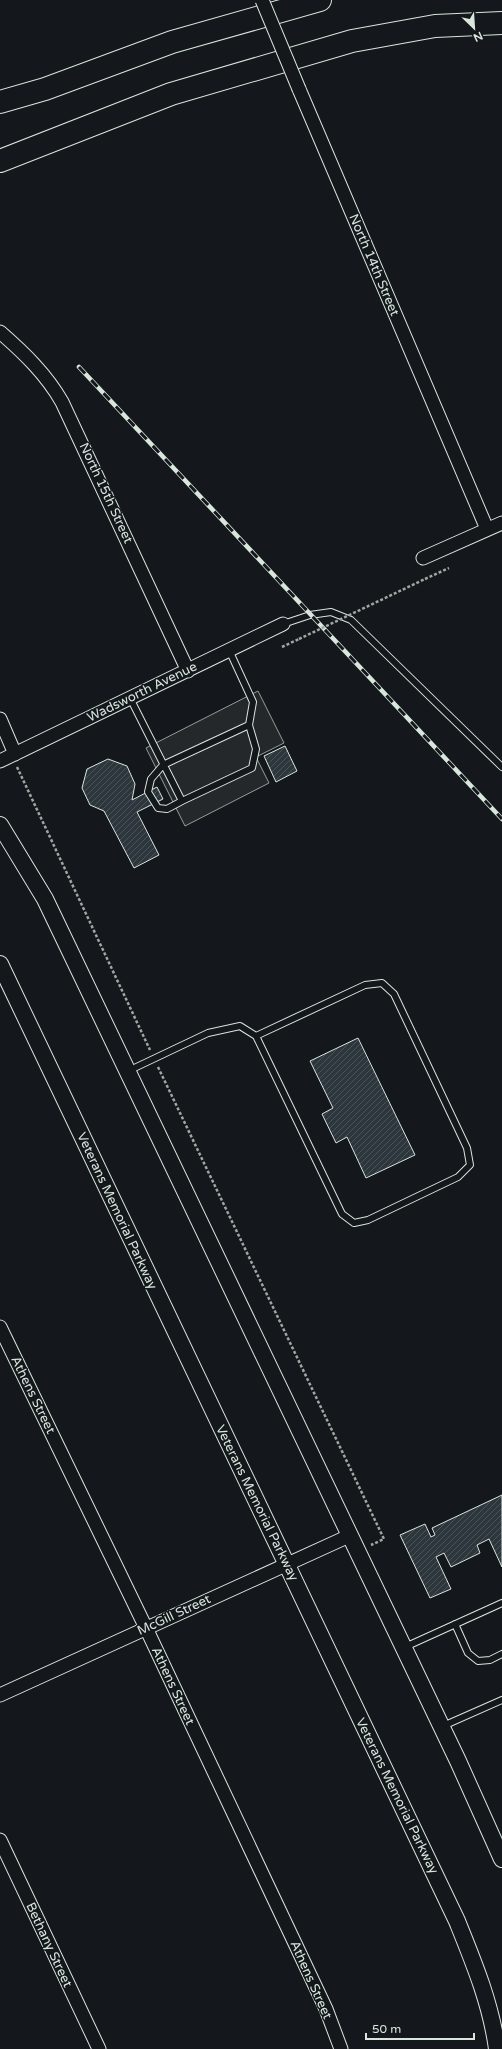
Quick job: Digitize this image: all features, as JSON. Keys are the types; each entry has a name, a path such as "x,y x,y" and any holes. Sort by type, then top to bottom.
{"highway":[{"path":"0,102 45,89 172,42 320,0"},
{"path":"0,161 171,94 352,40 435,26 502,23"},
{"path":"0,111 45,89"}],"street":[{"name":"North 14th Street","path":"262,0 487,529"},
{"name":"North 15th Street","path":"0,332 24,353 51,383 62,402 188,671"},
{"path":"423,558 502,523"},
{"name":"Wadsworth Avenue","path":"0,761 283,624"},
{"path":"0,719 15,754"},
{"path":"0,824 45,899 349,1536 441,1727 498,1840 502,1859"},
{"name":"Veterans Memorial Parkway","path":"0,964 457,1921 478,1971 494,2027 497,2049"},
{"name":"Athens Street","path":"0,1327 146,1628 326,2009 341,2049"},
{"name":"McGill Street","path":"0,1695 349,1536"},
{"name":"Bethany Street","path":"0,1840 99,2049"}],"lane":[{"path":"283,624 310,615 331,612 351,620 502,768"},
{"path":"229,649 253,702 249,725 256,749 252,768 167,809 158,808 148,792 151,779 163,765 249,725"},
{"path":"130,698 182,801"},
{"path":"128,1071 208,1033 240,1026 256,1036 342,1214 354,1223 368,1220 458,1177 470,1165 467,1148 397,1000 394,994 382,983 365,985 256,1036"},
{"path":"403,1648 502,1603"},
{"path":"455,1624 468,1653 478,1661 490,1660 502,1654"},
{"path":"441,1727 502,1700"}],"path":[{"path":"282,647 449,568"},
{"path":"15,754 17,771 384,1538 367,1547"}],"shaded area":[{"path":"258,691 284,743 256,757 269,783 185,826 146,748"}],"building":[{"path":"285,746 297,771 276,782 264,756"},
{"path":"108,759 127,766 135,784 132,800 157,787 163,799 137,812 159,855 134,868 104,811 90,805 82,788 87,769"},
{"path":"358,1038 415,1155 366,1178 347,1137 336,1143 322,1114 333,1108 310,1061"},
{"path":"502,1495 502,1567 489,1539 477,1545 480,1553 451,1567 444,1553 436,1557 451,1589 430,1598 400,1535 425,1524 431,1537 435,1535 432,1528"}],"railway":[{"path":"79,367 502,819"}]}
